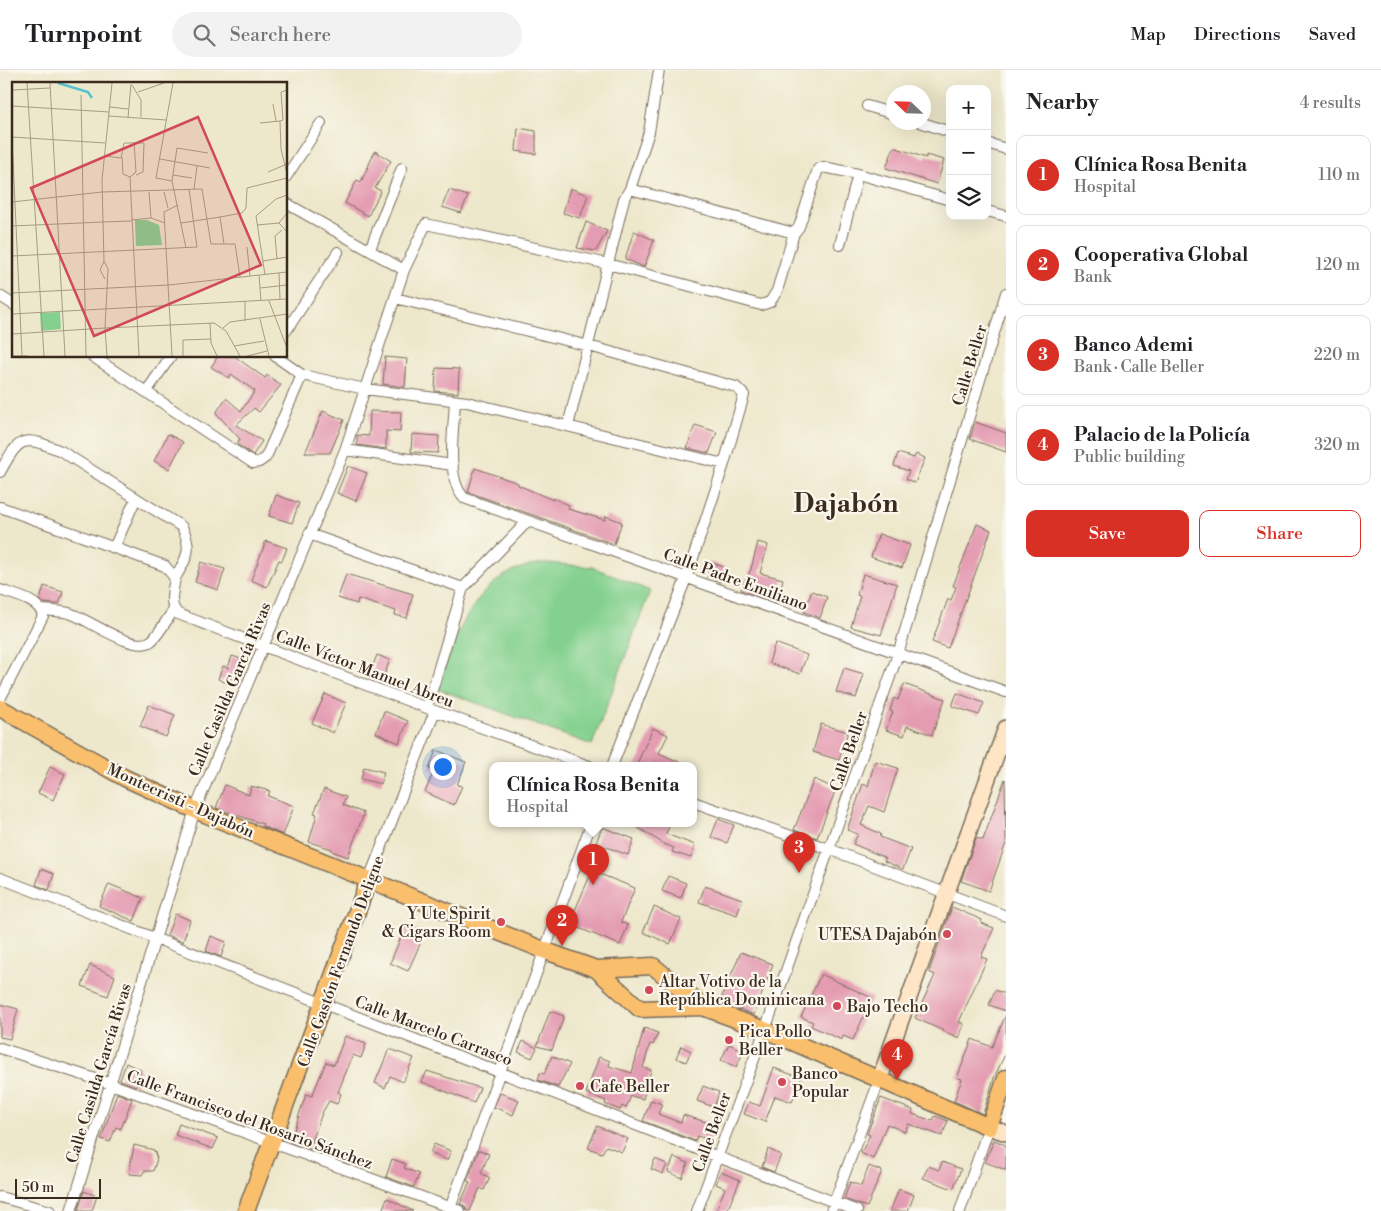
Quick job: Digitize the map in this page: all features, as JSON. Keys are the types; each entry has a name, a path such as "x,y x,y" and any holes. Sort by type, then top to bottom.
{"main road":[{"name":"Montecristi - Dajabón","path":"0,708 125,778 196,810 546,951 596,968"},
{"name":"Calle Gastón Fernando Deligne","path":"246,1211 369,879"},
{"path":"596,968 653,966 703,1007 765,1030 988,1127 1006,1078"},
{"path":"596,968 640,1010 703,1007"}],"street":[{"path":"568,426 624,199 630,189 649,132 659,70"},
{"path":"867,106 886,112"},
{"path":"288,174 321,123"},
{"path":"931,126 946,131"},
{"path":"991,144 1006,149"},
{"path":"608,264 761,305 770,302 777,291 794,233 799,227 818,169 823,167 858,174 946,199"},
{"path":"370,249 402,168"},
{"path":"840,245 858,174"},
{"path":"630,189 794,233"},
{"path":"288,204 404,270"},
{"path":"991,212 1006,216"},
{"name":"Calle Casilda García Rivas","path":"71,1211 196,810 345,450 404,270 426,224 608,264"},
{"path":"288,328 338,252"},
{"name":"Calle Beller","path":"697,1211 765,1030 898,654 1006,293"},
{"path":"0,296 12,304"},
{"path":"395,298 589,346 736,388 744,395 724,464 686,576 614,762"},
{"path":"95,358 247,461 258,462 266,457 302,375"},
{"path":"146,392 170,358"},
{"path":"278,358 302,375 366,389 455,401 724,464"},
{"path":"345,450 453,465 455,401"},
{"path":"0,472 14,445 24,441 40,442 61,451 182,527 188,539 185,562 175,578 171,600 174,610 152,641 144,644 136,644 70,613 42,610 36,604 0,590"},
{"name":"Calle Padre Emiliano","path":"453,465 454,485 464,498 1006,692"},
{"path":"114,548 136,498"},
{"path":"0,507 165,566 175,578"},
{"path":"309,534 463,588 527,522"},
{"name":"Calle Gastón Fernando Deligne","path":"369,879 431,709 463,588"},
{"path":"0,699 41,622 42,610"},
{"name":"Calle Víctor Manuel Abreu","path":"174,610 178,614 578,762"},
{"path":"832,1206 1006,728"},
{"path":"697,803 829,849 1006,916"},
{"path":"453,1210 500,1071 546,951 590,827"},
{"name":"Calle Marcelo Carrasco","path":"0,878 154,940 500,1071 718,1158 832,1206 857,1211"},
{"name":"Calle Francisco del Rosario Sánchez","path":"0,1048 111,1084 453,1210"},
{"path":"960,1211 988,1127 1006,1133"},
{"path":"0,1197 50,1211"}],"green space":[{"path":"548,563 592,567 650,591 592,745 438,689 462,625 487,589 504,576 524,567"}],"building":[{"path":"518,128 536,131 536,154 516,151"},
{"path":"894,147 926,158 926,155 944,160 937,184 886,168"},
{"path":"375,151 391,161 375,188 381,191 368,216 345,203 357,180 361,182"},
{"path":"570,188 588,195 580,218 563,213"},
{"path":"449,190 468,196 461,213 442,207"},
{"path":"586,222 607,231 596,251 577,248"},
{"path":"634,231 654,240 644,267 625,259"},
{"path":"385,357 407,359 405,387 383,384"},
{"path":"217,358 237,358 265,378 267,375 281,385 259,412 254,408 236,425 262,441 253,455 237,444 240,439 216,413 226,398 241,411 255,391 231,374 229,378 211,367"},
{"path":"436,368 459,369 458,393 435,391"},
{"path":"323,411 344,420 330,453 305,453"},
{"path":"370,411 401,412 400,432 386,431 386,449 357,445 357,435 369,436"},
{"path":"975,422 1006,433 1006,452 970,439"},
{"path":"695,425 717,432 709,453 687,448"},
{"path":"168,434 183,442 169,469 154,461"},
{"path":"412,434 439,436 438,453 411,452"},
{"path":"898,453 914,458 916,454 925,458 915,483 906,479 909,471 894,466"},
{"path":"348,466 367,473 356,501 337,493"},
{"path":"475,468 518,483 518,485 569,505 568,509 605,520 606,516 622,522 614,544 468,492"},
{"path":"276,495 299,503 292,523 269,516"},
{"path":"977,524 991,530 948,648 932,642 948,599 951,600 956,587 953,586"},
{"path":"879,534 910,545 902,568 871,557"},
{"path":"266,541 287,548 282,561 279,560 267,587 251,580"},
{"path":"758,542 768,545 760,573 783,579 777,603 741,590 751,569"},
{"path":"201,562 225,569 218,590 195,582"},
{"path":"711,562 726,568 720,582 705,575"},
{"path":"346,574 413,594 407,618 395,615 396,611 358,599 357,604 338,598"},
{"path":"863,574 897,584 881,635 851,627 860,596 857,595"},
{"path":"44,586 63,592 59,604 44,603 40,600"},
{"path":"812,591 827,597 820,618 804,612"},
{"path":"775,643 807,655 800,674 769,663"},
{"path":"377,655 390,660 381,683 368,678"},
{"path":"232,656 242,659 231,685 218,679 223,666 228,668"},
{"path":"844,668 864,674 856,698 836,692"},
{"path":"904,684 945,699 932,735 907,726 904,736 886,730 893,712 890,711 894,698 898,700"},
{"path":"957,693 984,703 979,715 952,706"},
{"path":"325,694 346,703 333,733 312,723"},
{"path":"149,705 175,715 166,737 140,726"},
{"path":"384,711 408,721 399,743 376,733"},
{"path":"821,724 848,732 839,760 813,752"},
{"path":"653,728 668,735 659,753 679,762 638,762"},
{"path":"436,750 466,762 457,785 462,786 454,805 425,792 434,771 429,769"},
{"path":"875,761 898,768 884,812 869,806 861,825 881,834 880,837 911,849 903,869 884,861 886,858 853,844 858,834 847,830 863,784 868,786"},
{"path":"50,767 65,774 53,800 38,793"},
{"path":"364,767 384,772 381,784 361,779"},
{"path":"814,779 836,789 817,838 794,830"},
{"path":"1005,779 1006,843 989,891 961,881 976,838 983,840"},
{"path":"225,785 249,795 251,786 270,791 268,796 294,806 283,835 262,826 263,824 216,808"},
{"path":"324,789 346,797 343,805 364,813 348,857 332,851 332,849 309,842 317,814 314,813"},
{"path":"718,819 734,825 727,843 711,837"},
{"path":"602,827 634,839 628,855 596,843"},
{"path":"637,827 669,827 666,834 695,845 691,858 672,852 674,848"},
{"path":"41,869 54,874 49,890 36,885"},
{"path":"592,871 635,888 621,922 628,925 620,945 569,924"},
{"path":"668,876 686,883 681,898 662,891"},
{"path":"109,884 143,898 134,921 99,906"},
{"path":"705,886 742,899 737,915 699,902"},
{"path":"654,907 681,919 670,944 643,932"},
{"path":"952,907 982,920 981,923 994,928 981,957 987,959 959,1022 964,1024 959,1038 915,1018 935,975 929,972"},
{"path":"175,914 190,920 183,942 167,935"},
{"path":"406,925 425,933 408,971 390,963"},
{"path":"211,936 226,942 221,957 206,951"},
{"path":"741,952 773,964 754,1015 720,1001"},
{"path":"90,965 115,976 108,996 82,986"},
{"path":"821,974 872,998 853,1040 843,1036 842,1040 811,1026 813,1022 801,1017"},
{"path":"995,990 1006,994 1006,1011 989,1005"},
{"path":"0,1004 18,1009 10,1039 0,1037"},
{"path":"550,1011 564,1016 552,1050 537,1046"},
{"path":"1006,1015 1006,1052 994,1078 983,1114 954,1101 962,1079 957,1078 972,1039 992,1047"},
{"path":"644,1028 658,1033 653,1045 650,1044 643,1068 651,1070 643,1099 631,1096 626,1108 622,1106 620,1110 605,1104 606,1101 586,1093 599,1057 610,1061 609,1066 632,1073"},
{"path":"345,1036 366,1044 361,1058 353,1055 338,1092 341,1094 337,1104 329,1101 322,1113 312,1142 320,1145 318,1152 290,1142 306,1094 312,1096 326,1062 334,1065"},
{"path":"523,1041 537,1048 532,1058 518,1052"},
{"path":"729,1044 744,1051 736,1067 721,1060"},
{"path":"681,1046 691,1051 686,1062 676,1058"},
{"path":"389,1049 414,1058 403,1082 390,1076 385,1088 375,1083"},
{"path":"552,1056 570,1064 558,1087 538,1080 540,1073 544,1074"},
{"path":"126,1063 141,1070 136,1086 120,1080"},
{"path":"774,1068 801,1078 792,1102 775,1096 765,1122 744,1114 749,1102 760,1106"},
{"path":"427,1071 480,1088 474,1103 422,1082"},
{"path":"703,1086 719,1092 714,1107 697,1101"},
{"path":"117,1093 132,1099 121,1129 116,1127 110,1142 101,1139"},
{"path":"500,1093 519,1100 513,1115 494,1107"},
{"path":"881,1098 913,1110 912,1114 933,1121 935,1116 948,1121 942,1136 908,1124 905,1132 887,1124 873,1159 861,1153 870,1135 867,1134"},
{"path":"651,1100 662,1104 658,1114 681,1123 683,1115 716,1125 711,1140 697,1136 695,1141 643,1121"},
{"path":"179,1124 218,1138 213,1149 175,1135"},
{"path":"597,1126 628,1139 622,1152 606,1146 602,1153 588,1148"},
{"path":"994,1140 1006,1145 1006,1170 985,1162"},
{"path":"434,1144 451,1151 447,1160 430,1153"},
{"path":"134,1145 154,1150 157,1159 153,1171 144,1171 142,1175 129,1174"},
{"path":"768,1149 781,1155 774,1172 762,1167"},
{"path":"479,1150 489,1154 481,1173 490,1178 484,1190 480,1188 470,1211 467,1211 465,1206 460,1204 470,1182 467,1181"},
{"path":"674,1157 688,1163 682,1178 668,1172"},
{"path":"392,1159 406,1164 404,1168 419,1174 414,1187 386,1177"},
{"path":"655,1159 667,1164 663,1174 651,1169"},
{"path":"942,1162 961,1169 953,1189 923,1178 928,1166 939,1170"},
{"path":"869,1166 882,1171 867,1207 844,1199 850,1182 861,1186"},
{"path":"721,1172 740,1180 727,1211 716,1211 725,1188 716,1184"},
{"path":"899,1189 914,1195 908,1211 890,1211"},
{"path":"84,1191 97,1196 92,1211 78,1211"},
{"path":"387,1198 413,1211 382,1211"}],"place":[{"name":"Banco Ademi","path":"799,873"},
{"name":"Clínica Rosa Benita","path":"593,885"},
{"name":"Y Ute Spirit & Cigars Room","path":"501,922"},
{"name":"UTESA Dajabón","path":"947,934"},
{"name":"Cooperativa Global","path":"562,946"},
{"name":"Altar Votivo de la República Dominicana","path":"649,990"},
{"name":"Bajo Techo","path":"837,1006"},
{"name":"Pica Pollo Beller","path":"729,1040"},
{"name":"Palacio de la Policía","path":"897,1080"},
{"name":"Banco Popular","path":"782,1082"},
{"name":"Cafe Beller","path":"580,1086"}],"district":[{"name":"Dajabón","path":"846,503"}]}
